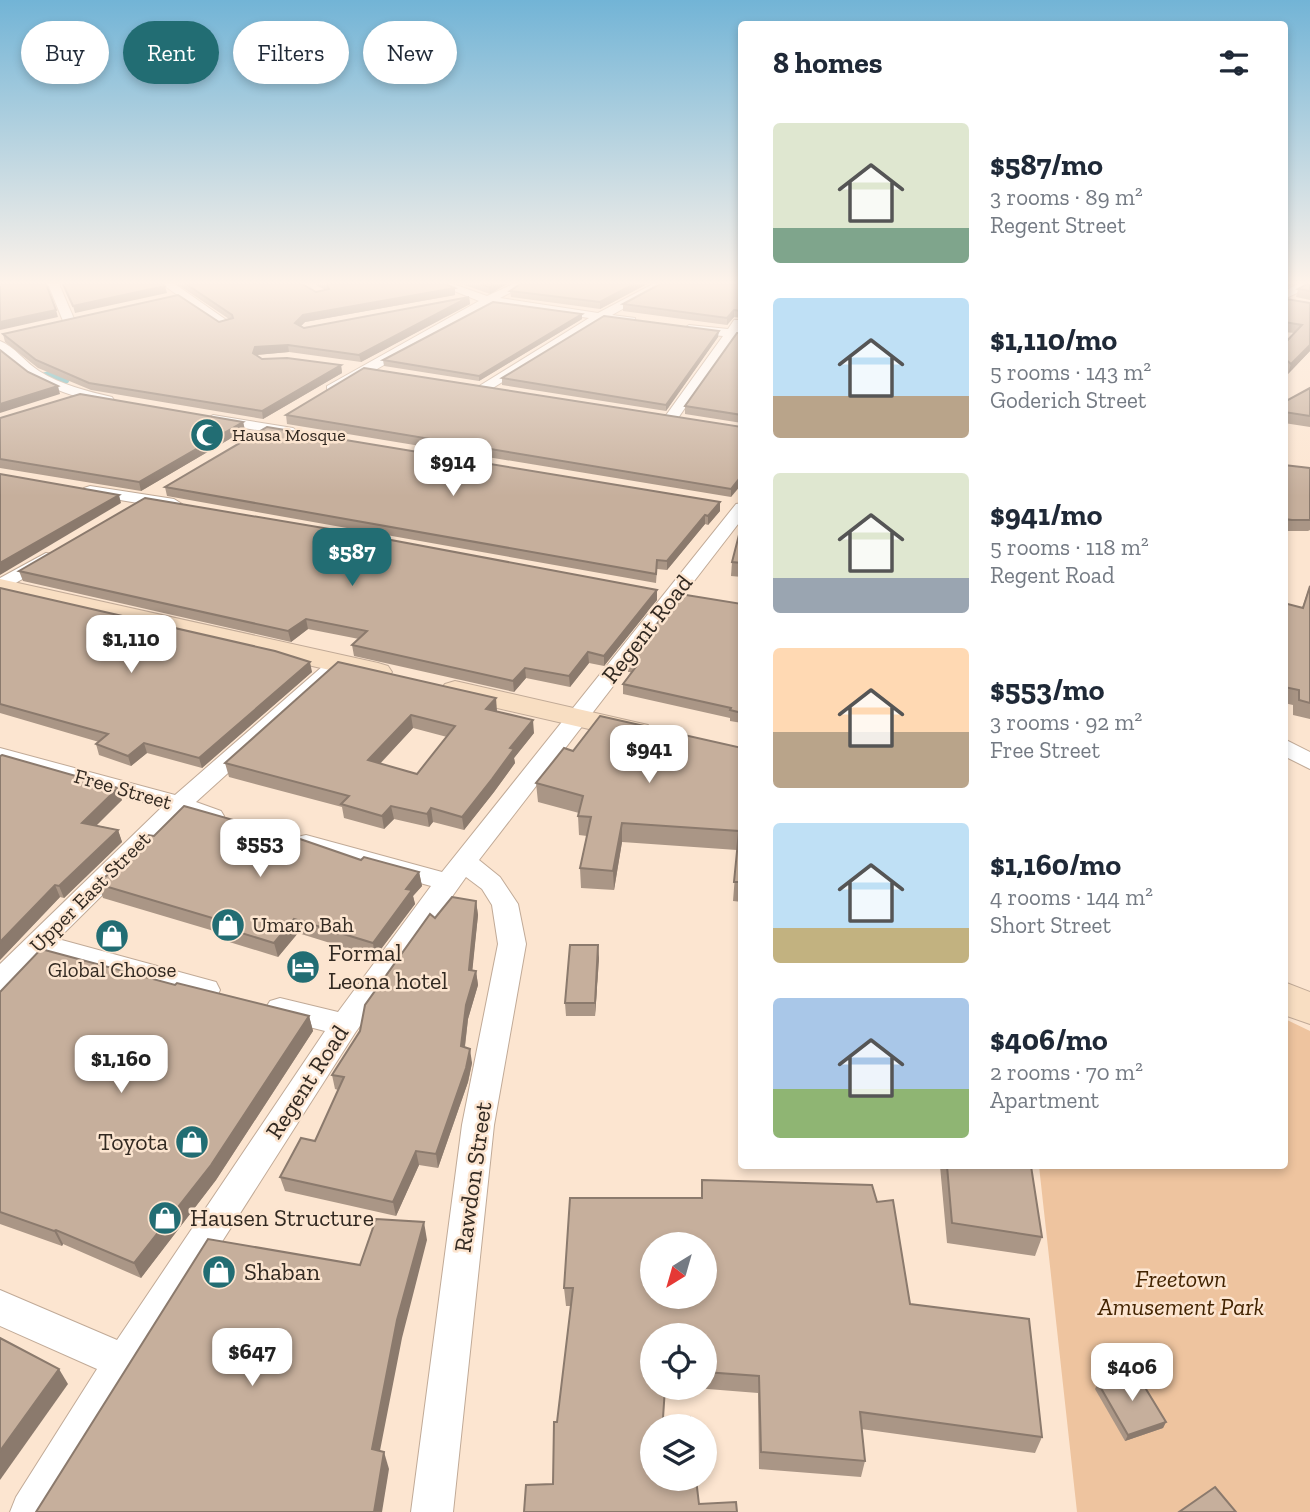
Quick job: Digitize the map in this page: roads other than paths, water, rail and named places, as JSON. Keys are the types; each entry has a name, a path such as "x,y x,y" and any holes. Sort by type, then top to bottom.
{"main road":[{"path":"0,586 666,738"},
{"path":"1288,999 1310,1009"}],"street":[{"path":"9,355 41,377 80,395 122,403"},
{"path":"319,397 387,355"},
{"path":"509,392 477,387 534,355"},
{"path":"670,418 719,355"},
{"path":"338,366 390,373"},
{"path":"60,401 80,395"},
{"path":"243,442 288,415"},
{"path":"200,416 307,434"},
{"path":"125,512 171,485"},
{"path":"72,488 187,506"},
{"name":"Regent Road","path":"31,1512 124,1362 345,1025 456,872 675,593 738,506"},
{"path":"0,586 57,552"},
{"name":"Upper East Street","path":"0,982 178,805 259,730 338,663"},
{"path":"1288,748 1310,762"},
{"name":"Free Street","path":"0,755 237,823"},
{"path":"290,838 456,872"},
{"name":"Rawdon Street","path":"432,1512 478,1125 512,944 505,904 491,883 456,872"},
{"path":"37,943 136,973 345,1025"},
{"path":"0,1308 124,1362"}],"waterway":[{"path":"0,395 58,377"}],"place":[{"name":"Hausa Mosque","path":"207,435"},
{"name":"Umaro Bah","path":"228,925"},
{"name":"Global Choose","path":"112,936"},
{"name":"Formal Leona hotel","path":"303,967"},
{"name":"Toyota","path":"192,1142"},
{"name":"Hausen Structure","path":"165,1218"},
{"name":"Shaban","path":"219,1272"}],"park label":[{"name":"Freetown Amusement Park","path":"1181,1293"}]}
